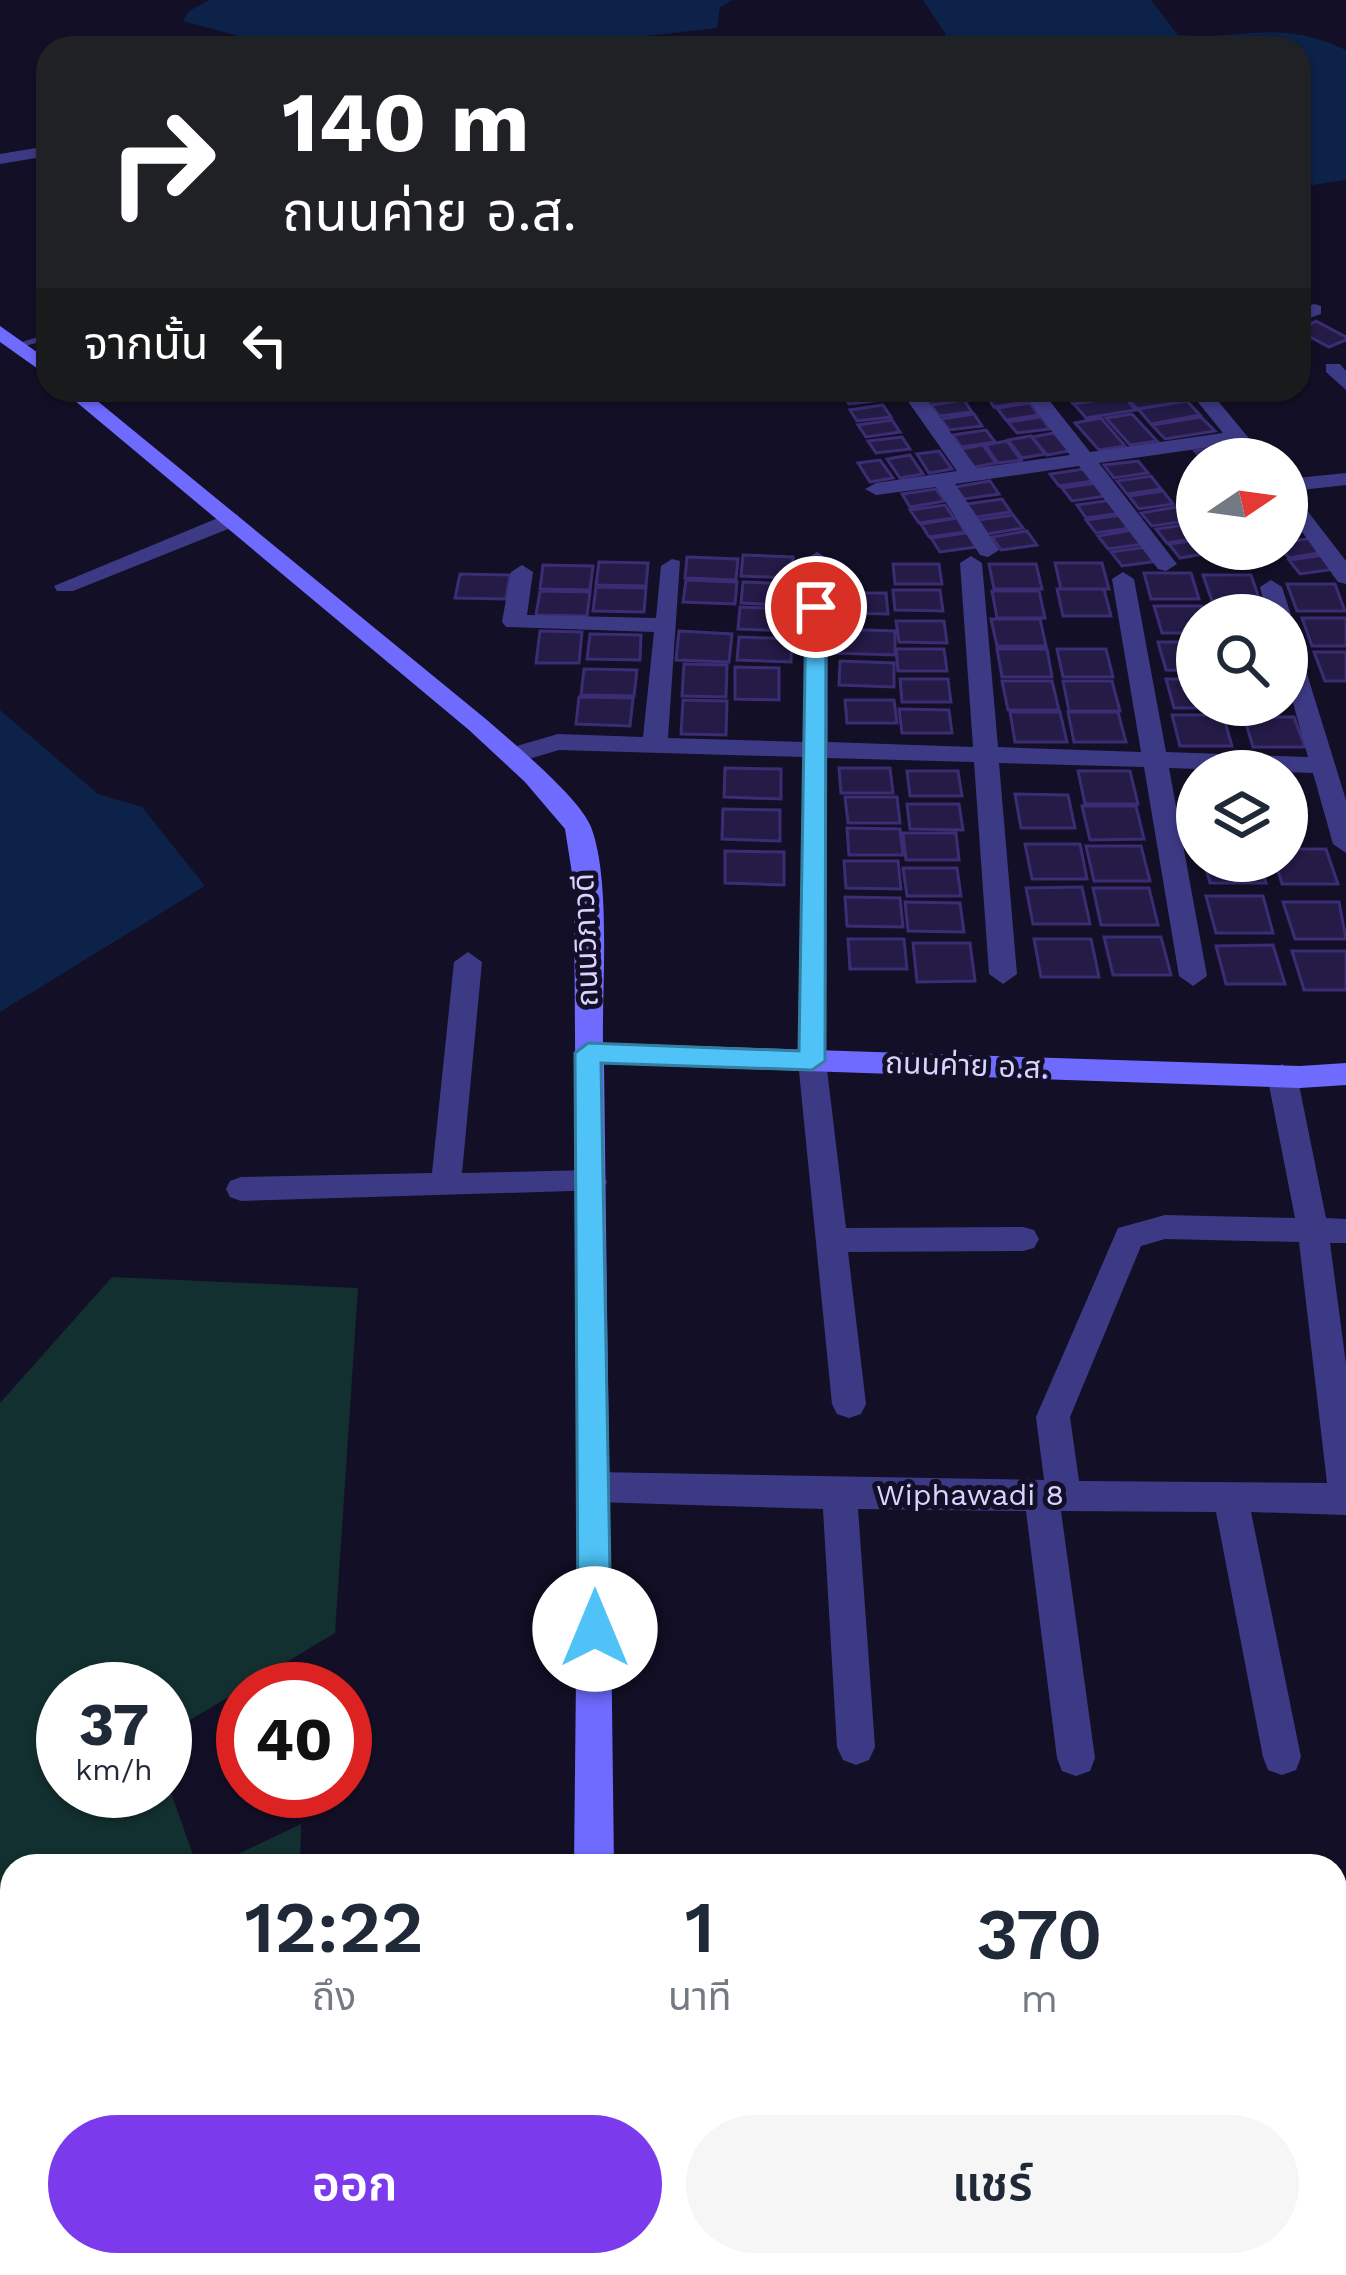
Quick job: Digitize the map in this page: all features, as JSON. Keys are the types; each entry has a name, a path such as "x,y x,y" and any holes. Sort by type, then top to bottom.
{"street":[{"path":"0,159 36,153"},
{"path":"6,342 36,362"},
{"name":"ถนนวิภาวดี","path":"87,402 512,756 578,827 587,886 592,1182 594,1854"},
{"path":"919,402 971,476"},
{"path":"1041,402 1166,564"},
{"path":"1208,402 1237,437"},
{"path":"875,490 1237,437"},
{"path":"1308,483 1346,479"},
{"path":"942,480 980,556 986,755 1003,974"},
{"path":"65,586 230,520"},
{"path":"1308,525 1346,577"},
{"path":"817,559 812,1061 848,1404"},
{"path":"655,744 672,566"},
{"path":"522,572 514,622 664,625"},
{"path":"1123,579 1193,976"},
{"path":"1271,586 1273,594"},
{"path":"1308,711 1346,844"},
{"path":"512,756 558,742 1324,765"},
{"path":"446,1184 469,962"},
{"name":"ถนนค่าย อ.ส.","path":"588,1053 1346,1074"},
{"path":"1282,1075 1329,1230 1346,1499"},
{"path":"241,1189 592,1182"},
{"path":"1076,1758 1052,1495 1053,1417 1129,1237 1165,1227 1329,1230"},
{"path":"831,1240 1023,1239"},
{"name":"Wiphawadi 8","path":"595,1486 840,1494 1346,1499"},
{"path":"840,1494 856,1747"},
{"path":"1232,1498 1282,1757"}],"lane":[{"path":"6,342 36,338"}],"green space":[{"path":"112,1277 358,1288 335,1633 287,1662 216,1662 216,1704 192,1719 192,1662 36,1662 36,1818 180,1818 193,1854 0,1854 0,1403"},
{"path":"301,1824 300,1854 238,1854"}],"water":[{"path":"210,0 733,0 720,7 717,28 648,36 237,36 183,21 189,11"},
{"path":"923,0 1151,0 1178,35 1202,36 946,36"},
{"path":"1262,32 1304,36 1202,36"},
{"path":"1311,38 1346,50 1346,180 1311,185"},
{"path":"0,710 98,794 142,807 205,886 0,1012"}],"building":[{"path":"1316,321 1346,340 1329,347 1311,337 1311,324"},
{"path":"965,402 972,412 939,416 931,405"},
{"path":"991,402 1027,402 994,407"},
{"path":"1129,402 1136,410 1086,418 1074,404"},
{"path":"1131,402 1180,402 1137,409"},
{"path":"1188,402 1200,415 1151,424 1138,409"},
{"path":"1030,403 1039,415 1006,420 997,408"},
{"path":"883,405 891,417 857,421 850,410"},
{"path":"974,414 982,426 949,430 941,419"},
{"path":"1132,414 1157,441 1130,445 1106,418"},
{"path":"1041,417 1050,429 1017,433 1008,422"},
{"path":"1201,417 1215,431 1165,439 1152,425"},
{"path":"1101,418 1125,446 1099,450 1075,423"},
{"path":"892,420 900,432 866,437 858,425"},
{"path":"986,430 995,442 961,447 953,435"},
{"path":"1054,433 1069,451 1047,455 1032,437"},
{"path":"1031,436 1045,454 1022,458 1008,440"},
{"path":"902,437 910,449 876,453 868,441"},
{"path":"1007,441 1021,460 998,463 985,445"},
{"path":"983,445 996,463 974,467 961,449"},
{"path":"939,451 952,469 929,473 917,454"},
{"path":"910,455 923,474 900,478 887,459"},
{"path":"880,460 893,478 870,482 858,463"},
{"path":"1138,461 1148,473 1114,478 1104,465"},
{"path":"1084,469 1093,481 1059,486 1050,474"},
{"path":"1151,476 1161,489 1127,494 1117,481"},
{"path":"990,481 999,494 964,499 955,487"},
{"path":"1097,483 1106,496 1072,501 1062,488"},
{"path":"936,489 945,501 910,507 902,494"},
{"path":"1163,491 1173,504 1139,509 1129,496"},
{"path":"1002,499 1011,512 976,517 967,504"},
{"path":"1111,500 1121,513 1086,518 1077,505"},
{"path":"945,505 954,518 919,523 910,510"},
{"path":"1176,507 1176,522 1152,526 1141,513"},
{"path":"1013,515 1023,528 987,534 978,520"},
{"path":"1121,515 1131,528 1096,533 1086,520"},
{"path":"957,518 965,532 929,537 921,524"},
{"path":"1176,526 1176,542 1167,543 1156,529"},
{"path":"1133,530 1143,544 1108,549 1098,536"},
{"path":"1027,531 1037,545 1001,550 992,537"},
{"path":"967,533 976,547 940,552 931,538"},
{"path":"1312,538 1324,552 1308,555 1308,539"},
{"path":"1147,547 1158,561 1122,566 1111,552"},
{"path":"743,555 793,557 792,578 741,576"},
{"path":"1324,555 1336,569 1300,574 1297,570 1308,570 1308,557"},
{"path":"687,557 738,559 736,580 685,578"},
{"path":"599,562 648,563 646,586 596,585"},
{"path":"1055,563 1102,563 1109,589 1061,589"},
{"path":"893,564 939,564 942,584 895,584"},
{"path":"989,564 1036,564 1042,589 994,589"},
{"path":"543,565 593,566 590,590 540,589"},
{"path":"1144,573 1191,573 1197,594 1151,599"},
{"path":"460,574 510,575 506,599 455,598"},
{"path":"1203,575 1251,575 1258,594 1210,594"},
{"path":"686,580 737,582 735,604 683,602"},
{"path":"743,582 794,584 793,606 741,603"},
{"path":"1287,584 1335,584 1345,611 1308,611 1308,594 1291,594"},
{"path":"596,587 646,588 644,612 593,611"},
{"path":"1057,589 1104,589 1111,616 1063,616"},
{"path":"893,590 940,590 943,611 895,610"},
{"path":"540,591 590,592 587,616 536,615"},
{"path":"992,591 1039,591 1045,618 997,618"},
{"path":"839,593 886,593 888,614 841,613"},
{"path":"1154,606 1176,606 1176,633 1162,633"},
{"path":"740,607 792,609 790,631 738,629"},
{"path":"1308,618 1346,618 1346,646 1312,646"},
{"path":"991,619 1040,619 1046,646 997,646"},
{"path":"896,621 944,621 947,643 899,642"},
{"path":"832,629 895,631 895,655 832,653"},
{"path":"540,631 582,632 579,663 536,663"},
{"path":"679,631 732,634 729,662 676,660"},
{"path":"590,634 641,635 640,660 587,659"},
{"path":"739,637 792,639 791,662 737,660"},
{"path":"1158,642 1176,642 1176,670 1166,670"},
{"path":"896,649 944,649 947,671 898,671"},
{"path":"997,649 1047,649 1052,677 1002,677"},
{"path":"1057,649 1106,649 1113,677 1063,677"},
{"path":"1314,652 1346,652 1346,681 1325,681"},
{"path":"840,661 894,663 894,687 839,685"},
{"path":"684,664 727,665 726,697 682,696"},
{"path":"735,667 779,668 779,700 735,699"},
{"path":"584,669 637,670 634,696 581,695"},
{"path":"900,679 948,679 951,702 902,702"},
{"path":"1166,679 1176,679 1174,708"},
{"path":"1002,681 1052,681 1059,710 1008,710"},
{"path":"1063,681 1112,681 1120,711 1069,711"},
{"path":"579,697 633,698 630,726 576,724"},
{"path":"683,700 727,701 726,735 681,734"},
{"path":"845,700 894,700 897,723 847,723"},
{"path":"899,709 949,710 952,733 902,733"},
{"path":"1010,712 1060,712 1067,742 1015,742"},
{"path":"1068,712 1118,712 1126,742 1074,742"},
{"path":"1172,715 1176,715 1176,726 1226,726 1232,746 1180,746"},
{"path":"1247,726 1297,726 1305,747 1253,747"},
{"path":"725,768 781,769 781,799 724,797"},
{"path":"839,768 890,768 893,793 841,793"},
{"path":"907,771 958,771 962,796 910,796"},
{"path":"1078,771 1130,771 1138,804 1085,804"},
{"path":"1015,794 1068,795 1075,828 1021,828"},
{"path":"845,797 897,797 900,823 848,823"},
{"path":"907,804 959,804 963,830 910,829"},
{"path":"1082,806 1136,806 1144,839 1090,840"},
{"path":"723,809 780,810 780,841 722,839"},
{"path":"847,828 900,829 903,855 849,855"},
{"path":"903,833 956,833 959,860 906,860"},
{"path":"1025,844 1080,844 1087,879 1032,879"},
{"path":"1086,846 1141,846 1150,881 1094,881"},
{"path":"1308,849 1326,849 1338,884 1282,884 1308,882"},
{"path":"725,851 784,852 784,885 725,883"},
{"path":"844,861 898,861 901,889 846,888"},
{"path":"903,868 957,868 961,896 907,896"},
{"path":"1082,887 1090,924 1033,924 1026,888"},
{"path":"1093,888 1149,888 1158,925 1101,925"},
{"path":"1206,896 1263,896 1273,933 1216,933"},
{"path":"845,897 900,898 903,927 847,926"},
{"path":"905,902 960,903 964,932 908,931"},
{"path":"1283,902 1339,902 1346,939 1295,939"},
{"path":"1104,937 1161,937 1171,975 1113,975"},
{"path":"848,939 904,939 907,969 850,969"},
{"path":"1034,939 1091,939 1099,977 1041,977"},
{"path":"913,943 970,943 975,981 917,982"},
{"path":"1273,945 1285,984 1226,984 1216,946"},
{"path":"1292,951 1346,951 1346,990 1304,990"}],"route":[{"path":"595,1629 588,1053 812,1061 816,607"}]}
